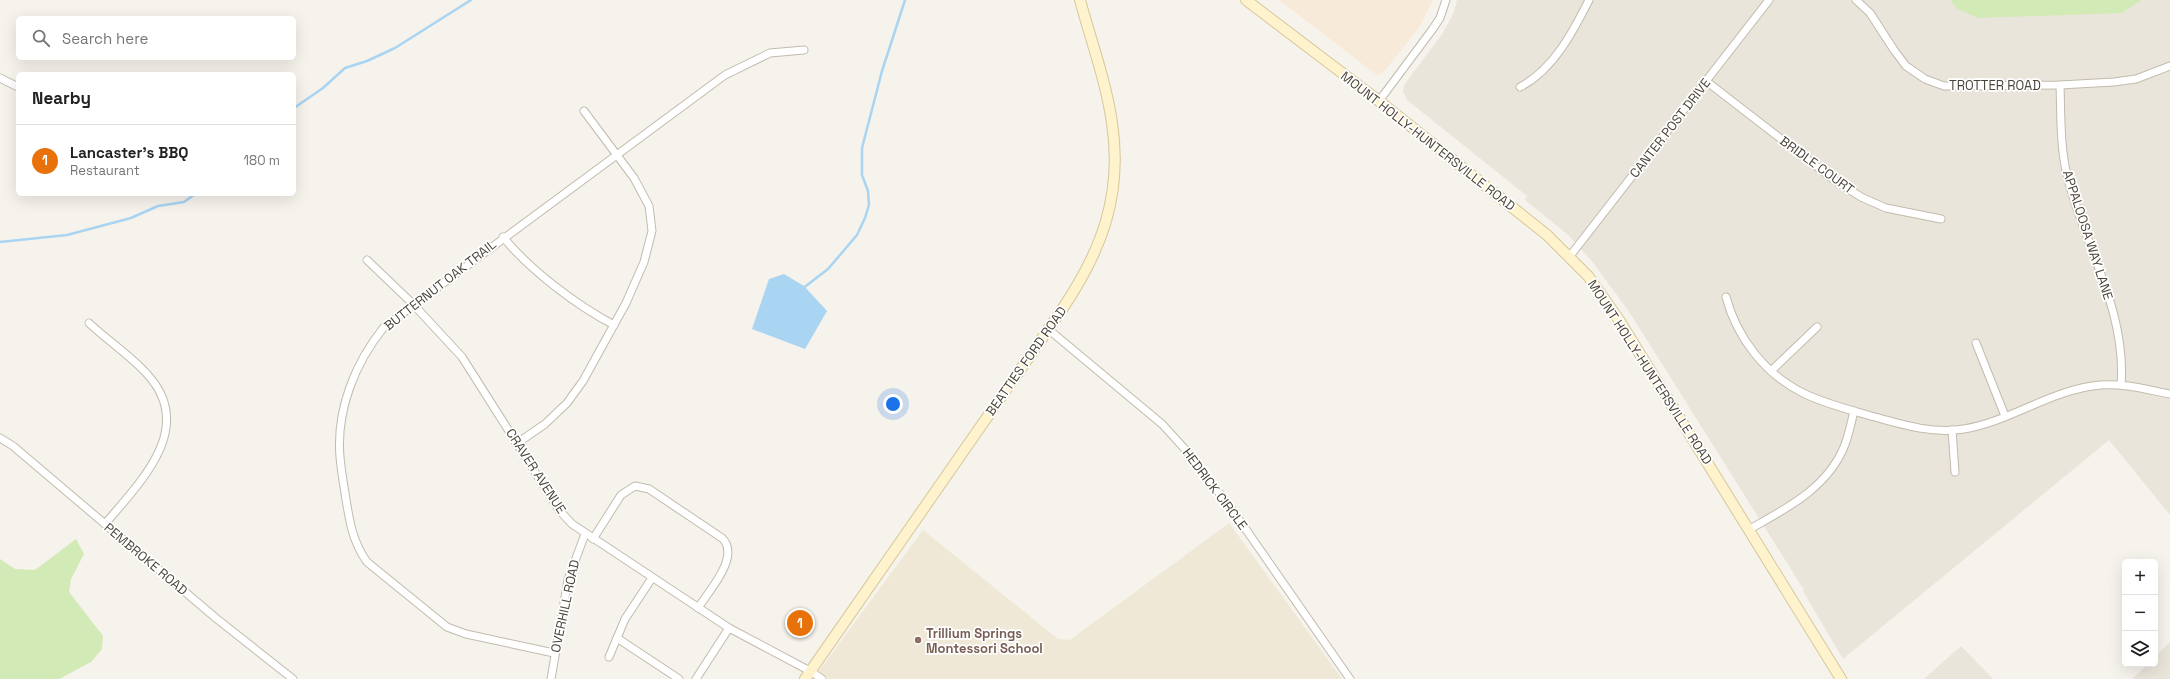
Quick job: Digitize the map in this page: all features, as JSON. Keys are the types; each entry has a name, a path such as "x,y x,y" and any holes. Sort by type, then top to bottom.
{"main road":[{"name":"BEATTIES FORD ROAD","path":"807,675 1080,283 1089,266 1104,228 1113,184 1115,156 1112,121 1080,0"},
{"name":"MOUNT HOLLY-HUNTERSVILLE ROAD","path":"1246,0 1379,101 1533,223 1570,256 1588,276 1619,320 1750,529 1841,679"}],"street":[{"path":"1379,101 1440,18 1446,0"},
{"path":"1520,87 1534,80 1544,70 1575,28 1589,0"},
{"name":"CANTER POST DRIVE","path":"1570,256 1769,0"},
{"name":"TROTTER ROAD","path":"1856,0 1870,14 1906,66 1934,83 1957,87 2060,85 2136,79 2170,66"},
{"name":"BUTTERNUT OAK TRAIL","path":"554,653 466,634 447,627 367,562 358,549 350,529 340,456 342,415 348,392 368,347 384,327 413,304 689,101 739,66 770,54 804,50"},
{"path":"0,78 16,86"},
{"name":"BRIDLE COURT","path":"1706,81 1833,179 1861,197 1886,208 1941,219"},
{"name":"APPALOOSA WAY LANE","path":"2060,85 2062,139 2067,174 2112,309 2120,345 2121,385"},
{"path":"516,444 545,424 568,403 584,381 614,325 644,262 652,231 649,206 634,178 616,156 584,111"},
{"path":"503,237 523,260 588,311 614,325"},
{"name":"CRAVER AVENUE","path":"367,260 413,304 462,357 559,510 585,534 729,628 807,675 822,679"},
{"path":"1726,297 1734,323 1744,340 1771,371 1802,393 1854,411 1916,428 1952,430 1990,422 2065,392 2086,387 2121,385 2170,394"},
{"path":"89,324 148,375 160,393 167,421 164,441 154,462 105,524"},
{"path":"1771,371 1817,327"},
{"name":"HEDRICK CIRCLE","path":"1048,329 1162,424 1183,447 1231,508 1350,679"},
{"path":"1976,343 2005,416"},
{"path":"1750,529 1797,502 1824,478 1844,446 1854,411"},
{"path":"1952,430 1955,472"},
{"name":"PEMBROKE ROAD","path":"0,438 13,446 217,619 293,679"},
{"path":"592,539 621,495 636,486 649,489 725,540 729,552 729,558 698,608"},
{"name":"OVERHILL ROAD","path":"551,679 554,653 568,580 585,534"},
{"path":"609,657 625,619 652,578"},
{"path":"696,679 729,628"},
{"path":"617,638 679,679"}],"shaded area":[{"path":"1279,0 1433,0 1420,26 1383,73 1377,75"},
{"path":"1457,0 1950,0 1956,8 2122,13 2142,0 2170,0 2170,515 2109,440 1843,659 1803,591 1804,590 1630,313 1591,260 1567,234 1525,200 1527,196 1407,100 1403,91 1404,85 1443,33 1454,12"},
{"path":"1229,523 1342,679 829,679 819,671 923,530 1058,639 1070,640"},
{"path":"2170,642 2170,679 2132,679 2145,667 2158,667 2158,654"},
{"path":"1961,646 1993,679 1924,679"}],"green space":[{"path":"1950,0 2142,0 2122,13 1978,18 1956,8"},
{"path":"76,539 84,554 71,579 69,592 103,636 102,649 91,662 59,679 0,679 0,559 15,569 35,570"}],"water":[{"path":"784,274 804,286 827,311 805,349 752,329 769,279"}],"waterway":[{"path":"296,107 323,88 345,68 367,61 395,48 471,0"},
{"path":"802,289 828,269 857,235 865,218 869,205 868,191 862,175 862,148 882,71 905,0"},
{"path":"0,242 67,235 131,218 158,206 184,202 192,196"}],"place":[{"name":"Lancaster's BBQ","path":"800,623"},
{"name":"Trillium Springs Montessori School","path":"918,640"}]}
